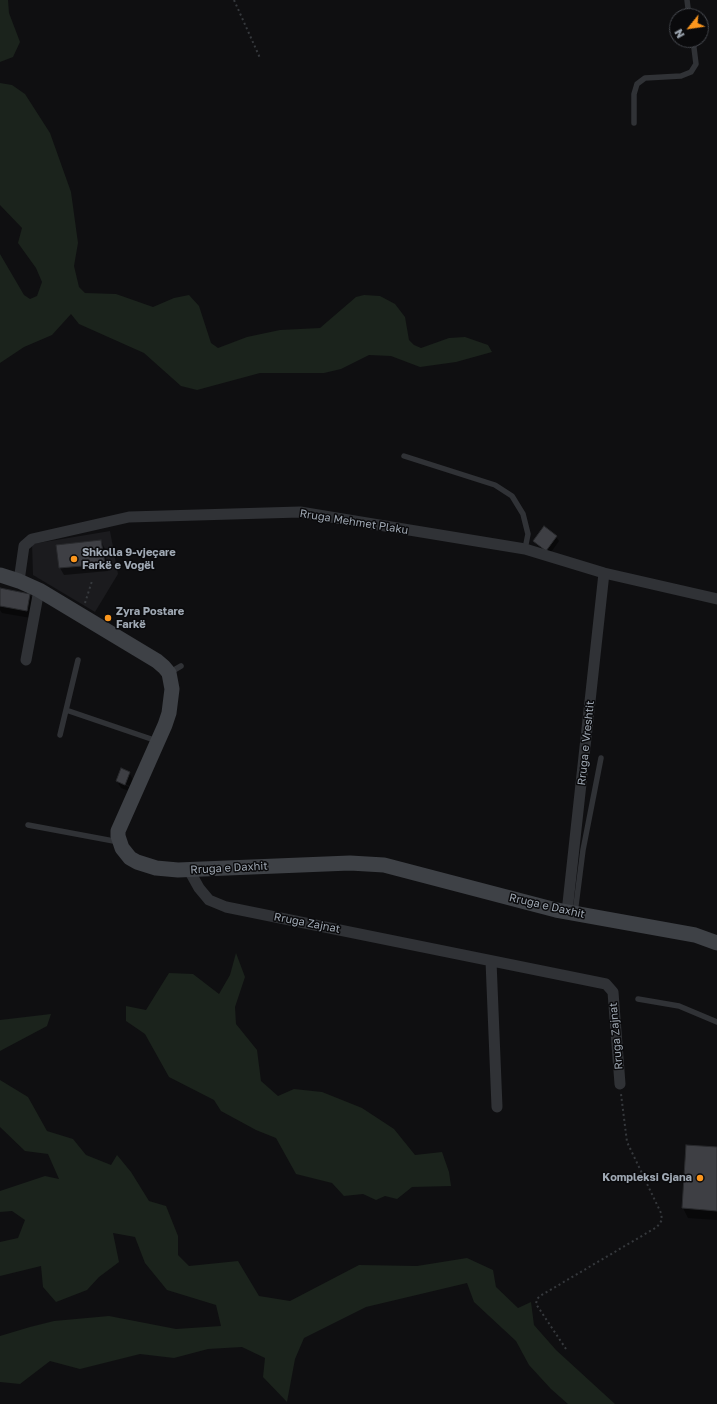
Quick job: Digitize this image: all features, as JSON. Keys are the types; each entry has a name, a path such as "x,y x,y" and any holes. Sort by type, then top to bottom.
{"street":[{"name":"Rruga Mehmet Plaku","path":"19,581 24,546 32,539 129,517 300,512 525,549 604,573 717,599"},
{"name":"Rruga e Vreshtit","path":"571,913 604,573"},
{"path":"0,575 19,581 39,590 158,661 164,667 175,670 172,700 167,719 120,826 118,836 119,842"},
{"path":"26,660 39,590"},
{"name":"Rruga e Daxhit","path":"119,842 126,853 137,862 166,870 368,863 401,869 571,913 695,935 717,943"},
{"name":"Rruga Zajnat","path":"189,870 199,888 209,900 226,907 606,984 613,992 620,1084"},
{"path":"491,960 497,1108"}],"lane":[{"path":"634,122 634,94 637,84 645,78 681,76 691,72 696,64 694,48"},
{"path":"404,456 495,486 512,496 523,514 528,534 525,549"},
{"path":"60,735 78,660"},
{"path":"66,710 158,741"},
{"path":"571,913 601,758"},
{"path":"28,824 119,842"},
{"path":"638,999 680,1006 717,1022"}],"path":[{"path":"234,0 260,58"},
{"path":"84,606 92,581"},
{"name":"Rruga Zajnat","path":"566,1349 536,1304 537,1299 656,1227 662,1220 661,1213 627,1142 620,1084"}],"shaded area":[{"path":"0,0 8,0 9,13 20,42 13,57 0,62"},
{"path":"0,83 12,85 25,94 50,133 71,192 78,243 74,266 79,287 85,293 116,294 153,307 174,298 189,295 199,306 211,343 218,348 247,337 280,330 320,328 356,297 364,295 380,296 395,304 405,317 409,340 414,345 421,348 449,338 465,337 488,345 492,352 456,362 420,367 391,356 369,355 341,369 324,373 260,373 197,390 181,386 144,353 79,324 71,314 52,335 24,347 0,363 0,254 24,295 30,299 37,296 42,282 36,268 18,243 22,228 0,205"},
{"name":"Shkolla 9-vjeçare Farkë e Vogël","path":"110,531 118,574 95,612 33,575 32,544"},
{"path":"236,953 245,977 235,1007 236,1024 257,1050 261,1081 278,1096 294,1089 322,1092 362,1108 394,1129 415,1155 442,1152 449,1172 451,1186 412,1187 397,1199 385,1196 376,1200 363,1194 344,1196 332,1183 296,1174 276,1138 256,1130 221,1111 214,1100 169,1077 145,1034 126,1021 126,1006 146,1010 169,973 193,974 219,994 230,975"},
{"path":"51,1014 47,1026 0,1051 0,1020"},
{"path":"0,1080 28,1097 47,1131 73,1139 86,1155 111,1165 117,1155 131,1172 149,1201 166,1206 178,1236 178,1255 189,1266 238,1261 259,1296 290,1301 359,1265 417,1266 467,1258 493,1270 496,1287 518,1308 531,1302 534,1325 556,1350 615,1404 568,1404 551,1389 529,1365 516,1341 474,1302 467,1283 366,1307 304,1338 295,1359 287,1402 263,1377 265,1358 242,1347 208,1349 174,1358 140,1354 80,1369 50,1361 20,1384 0,1382 0,1336 30,1327 54,1321 109,1316 176,1329 221,1326 216,1305 167,1290 145,1263 135,1237 113,1233 119,1262 99,1277 87,1290 56,1302 43,1287 41,1266 0,1276 0,1242 18,1238 25,1220 12,1211 0,1212 0,1191 45,1176 59,1179 48,1154 25,1151 0,1127"}],"building":[{"path":"544,526 557,536 546,551 533,541"},
{"path":"101,540 105,564 59,568 56,545"},
{"path":"0,588 30,594 27,611 0,606"},
{"path":"121,768 130,772 125,785 116,781"},
{"name":"Kompleksi Gjana","path":"686,1145 717,1147 717,1211 682,1208"}],"place":[{"name":"Shkolla 9-vjeçare Farkë e Vogël","path":"74,559"},
{"name":"Zyra Postare Farkë","path":"108,618"},
{"name":"Kompleksi Gjana","path":"700,1178"}]}
